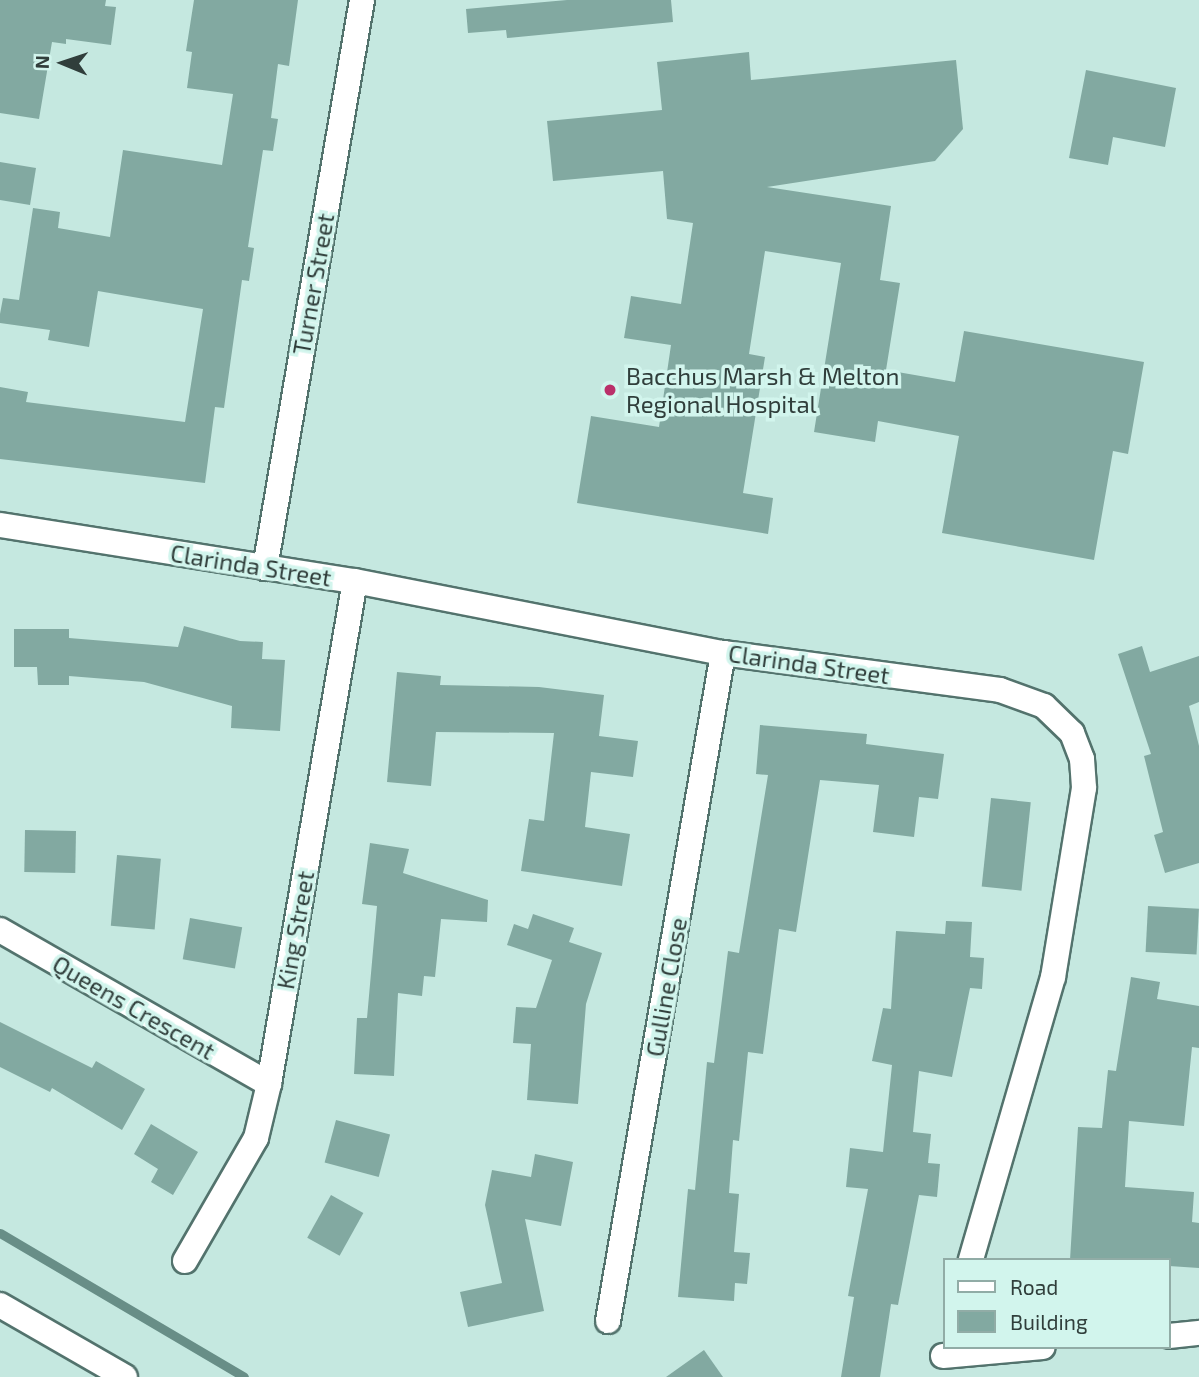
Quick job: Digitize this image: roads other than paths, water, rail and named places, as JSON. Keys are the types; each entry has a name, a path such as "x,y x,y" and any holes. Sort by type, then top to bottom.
{"street":[{"name":"Turner Street","path":"265,568 362,0"},
{"name":"Clarinda Street","path":"0,525 355,581 723,653 1000,690 1044,706 1072,733 1082,759 1084,788 1053,977 972,1258"},
{"name":"King Street","path":"185,1262 257,1138 269,1084 355,581"},
{"name":"Gulline Close","path":"608,1321 723,653"},
{"name":"Queens Crescent","path":"0,930 269,1084"},
{"path":"0,1306 125,1377"},
{"path":"1171,1336 1199,1333"},
{"path":"942,1360 1027,1349"}],"waterway":[{"path":"0,1233 244,1377"}],"place":[{"name":"Bacchus Marsh & Melton Regional Hospital","path":"610,390"}]}
